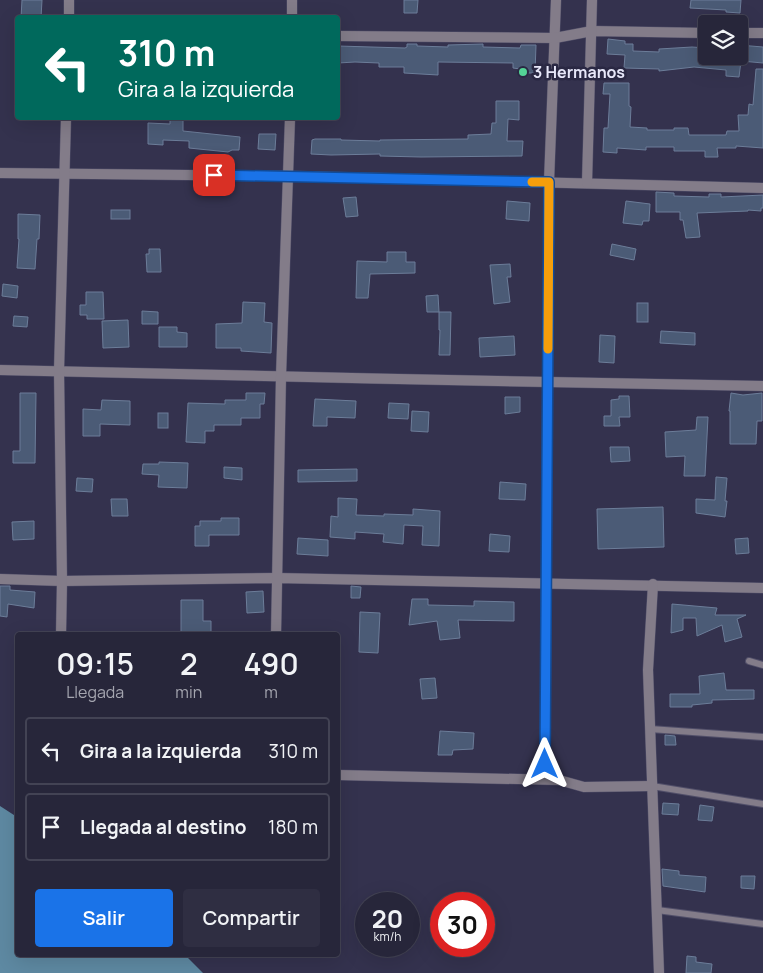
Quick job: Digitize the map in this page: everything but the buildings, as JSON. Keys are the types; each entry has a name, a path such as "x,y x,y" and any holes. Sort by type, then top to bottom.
{"street":[{"path":"69,0 69,15"},
{"path":"292,0 292,15"},
{"path":"556,0 549,182 545,764 559,780"},
{"path":"587,183 592,0"},
{"path":"340,36 556,38 592,31 698,33"},
{"path":"748,33 763,34"},
{"path":"60,632 62,581 59,372 66,120"},
{"path":"276,632 281,376 290,120"},
{"path":"0,173 289,176 763,188"},
{"path":"0,370 548,384 763,386"},
{"path":"0,579 62,581 276,578 546,584 653,584 763,588"},
{"path":"653,584 648,670 659,973"},
{"path":"340,775 559,780 584,787 652,786"}],"lane":[{"path":"749,662 763,665"},
{"path":"650,729 763,737"},
{"path":"652,786 763,804"},
{"path":"658,910 763,924"}],"water":[{"path":"0,806 15,816 15,957 187,957 203,973 0,973"}],"slow traffic":[{"path":"532,182 549,182 548,349"}],"place":[{"name":"3 Hermanos","path":"523,72"}],"route":[{"path":"214,175 549,182 545,764"}]}
